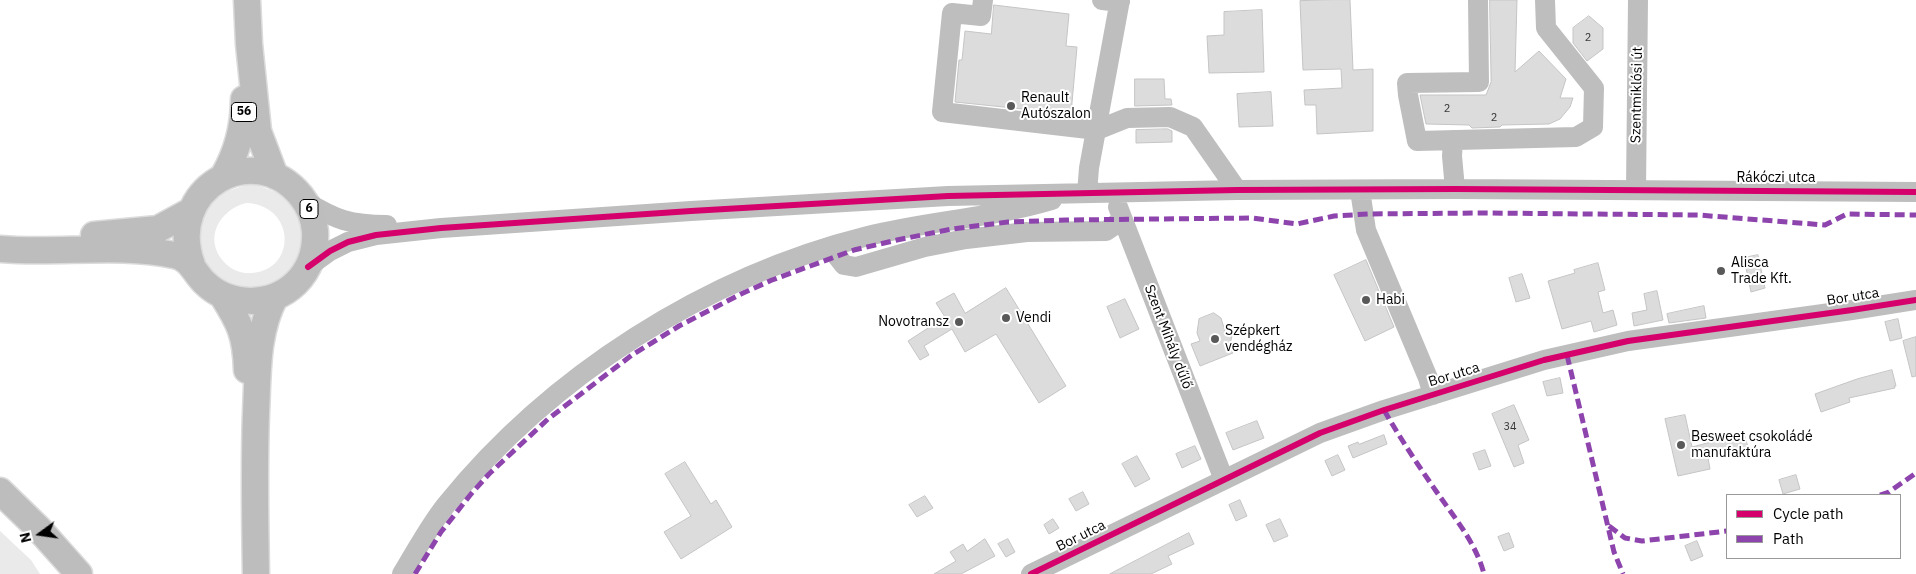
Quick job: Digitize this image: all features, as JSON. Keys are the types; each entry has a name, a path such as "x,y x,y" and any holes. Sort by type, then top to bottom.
{"main road":[{"name":"56","path":"247,0 249,44 258,132 275,176"},
{"name":"56","path":"223,177 233,159 238,144 244,107 244,63 249,44"},
{"name":"6","path":"249,171 275,176 291,186 305,201 311,213 315,233 313,254 308,267 297,282 275,297 262,301 234,300 222,295 204,282 192,265 187,252 185,238 191,210 201,194 223,177 249,171"},
{"name":"6","path":"0,247 25,241 158,229 191,210"},
{"name":"6","path":"0,247 29,251 147,250 177,256 192,265"},
{"name":"6","path":"222,295 238,319 243,335 247,365 254,472 256,574"},
{"name":"6","path":"254,472 258,357 261,333 268,310 275,297"},
{"path":"0,491 38,528 79,574"}],"street":[{"path":"983,0 981,16 952,13 942,112 1097,130 1127,118 1170,117 1193,127 1237,190"},
{"path":"1478,0 1479,82 1407,83 1417,141 1576,137 1593,126 1594,88 1546,28 1544,0"},
{"name":"Szentmiklósi út","path":"1636,189 1638,0"},
{"path":"402,574 445,506 488,457 538,410 590,369 690,304 788,260 867,236 926,223 1025,208 1080,193 1089,168 1097,130 1114,1"},
{"path":"1454,140 1452,156 1455,189"},
{"name":"Rákóczi utca","path":"441,228 701,210 948,196 1237,190 1455,189 1916,192"},
{"path":"1360,190 1366,230 1425,369 1433,395"},
{"name":"Szent Mihály dűlő","path":"1113,193 1224,480"},
{"path":"305,201 331,217 353,223 418,224 441,228"},
{"path":"830,247 844,265 856,267 925,247 966,239 1027,232 1106,231 1122,220"},
{"path":"308,267 330,251 348,242 376,235 441,228"},
{"name":"Bor utca","path":"1031,574 1320,433 1384,410 1544,360 1628,341 1916,300"}],"shaded area":[{"path":"246,185 257,185 278,193 295,208 303,229 303,251 285,279 256,292 236,290 204,266 198,229 208,206 225,192","holes":["246,203 262,206 274,214 282,225 285,238 283,250 277,261 267,269 252,273 237,271 227,265 218,253 215,244 217,226 228,212 236,207"]},
{"path":"0,531 31,560 40,574 0,574"}],"building":[{"path":"1350,0 1353,70 1373,69 1373,131 1317,134 1316,105 1305,105 1304,90 1342,88 1341,69 1303,70 1300,1"},
{"path":"1490,0 1517,0 1515,72 1539,51 1566,79 1560,98 1573,98 1570,107 1560,119 1549,124 1472,128 1469,125 1426,124 1420,95 1486,95 1491,82"},
{"path":"994,5 1069,14 1066,46 1077,47 1071,114 955,102 959,60 962,60 965,31 991,34"},
{"path":"1262,10 1264,72 1209,73 1207,36 1224,35 1224,12"},
{"path":"1589,16 1603,28 1603,49 1587,61 1573,43 1573,28"},
{"path":"1135,79 1164,79 1165,99 1171,99 1172,105 1135,106"},
{"path":"1271,92 1273,126 1239,127 1237,94"},
{"path":"1168,129 1172,131 1172,142 1136,143 1136,130"},
{"path":"1758,255 1765,288 1751,292 1744,258"},
{"name":"Habi","path":"1366,260 1394,327 1365,341 1334,275"},
{"path":"1598,263 1605,290 1598,292 1603,313 1613,310 1617,325 1594,332 1591,321 1562,329 1548,281 1575,273 1574,270"},
{"path":"1522,274 1530,298 1516,302 1509,278"},
{"path":"1006,288 1066,386 1039,403 996,334 965,352 952,329 924,346 929,355 920,360 908,341 945,317 936,303 954,293 965,313"},
{"path":"1657,291 1663,320 1634,326 1632,313 1647,310 1644,294"},
{"path":"1125,299 1139,329 1120,338 1107,307"},
{"path":"1704,306 1706,318 1669,323 1667,314"},
{"name":"Szépkert vendégház","path":"1214,313 1221,318 1225,331 1229,332 1232,336 1230,344 1233,353 1200,366 1191,344 1200,341 1197,333 1199,319"},
{"path":"1898,319 1902,338 1890,341 1885,322"},
{"path":"1916,337 1916,376 1912,377 1903,341"},
{"path":"1892,370 1895,388 1849,398 1850,402 1821,412 1815,394 1857,379"},
{"path":"1560,378 1563,393 1547,396 1543,382"},
{"path":"1514,405 1529,440 1518,445 1524,463 1514,467 1492,414"},
{"name":"Besweet csokoládé manufaktúra","path":"1685,415 1692,447 1743,431 1748,447 1708,458 1710,469 1678,476 1665,419"},
{"path":"1257,421 1264,438 1233,450 1226,433"},
{"path":"1384,435 1387,444 1353,458 1348,446"},
{"path":"1195,446 1201,459 1182,468 1176,454"},
{"path":"1485,450 1491,466 1479,470 1473,454"},
{"path":"1338,455 1345,470 1332,476 1325,461"},
{"path":"1137,456 1150,479 1135,487 1122,464"},
{"path":"685,462 711,504 716,500 732,527 681,559 664,532 691,516 665,474"},
{"path":"1796,475 1800,489 1783,494 1779,480"},
{"path":"1083,492 1089,504 1076,511 1069,499"},
{"path":"925,496 933,508 917,517 909,505"},
{"path":"1240,500 1247,516 1236,521 1229,505"},
{"path":"1053,519 1059,528 1049,534 1044,525"},
{"path":"1280,519 1288,536 1274,542 1266,525"},
{"path":"1189,533 1194,544 1168,556 1172,564 1151,574 1110,574"},
{"path":"1509,533 1514,547 1504,551 1498,537"},
{"path":"985,539 995,556 961,574 934,574 956,561 950,552 963,544 967,551"},
{"path":"1008,539 1015,552 1006,557 998,544"},
{"path":"1697,541 1703,556 1691,561 1685,546"}],"marked path":[{"path":"415,574 441,532 489,474 548,419 632,355 679,326 741,294 772,280 854,250 952,229 1008,222 1066,220 1252,218 1297,224 1334,216 1484,213 1698,215 1825,225 1847,214 1916,215"},
{"path":"1567,355 1614,552 1623,574"},
{"path":"1384,410 1396,431 1464,531 1476,552 1484,574"},
{"path":"1883,494 1889,492 1916,473"},
{"path":"1609,526 1625,538 1642,541 1726,531"}],"cycle path":[{"path":"308,267 330,251 348,242 376,235 441,228 948,196 1237,190 1455,189 1916,192"},
{"path":"1031,574 1320,433 1384,410 1544,360 1628,341 1916,300"}],"place":[{"name":"Renault Autószalon","path":"1011,106"},
{"name":"Alisca Trade Kft.","path":"1721,271"},
{"name":"Habi","path":"1366,300"},
{"name":"Vendi","path":"1006,318"},
{"name":"Novotransz","path":"959,322"},
{"name":"Szépkert vendégház","path":"1215,339"},
{"name":"Besweet csokoládé manufaktúra","path":"1681,445"}]}
